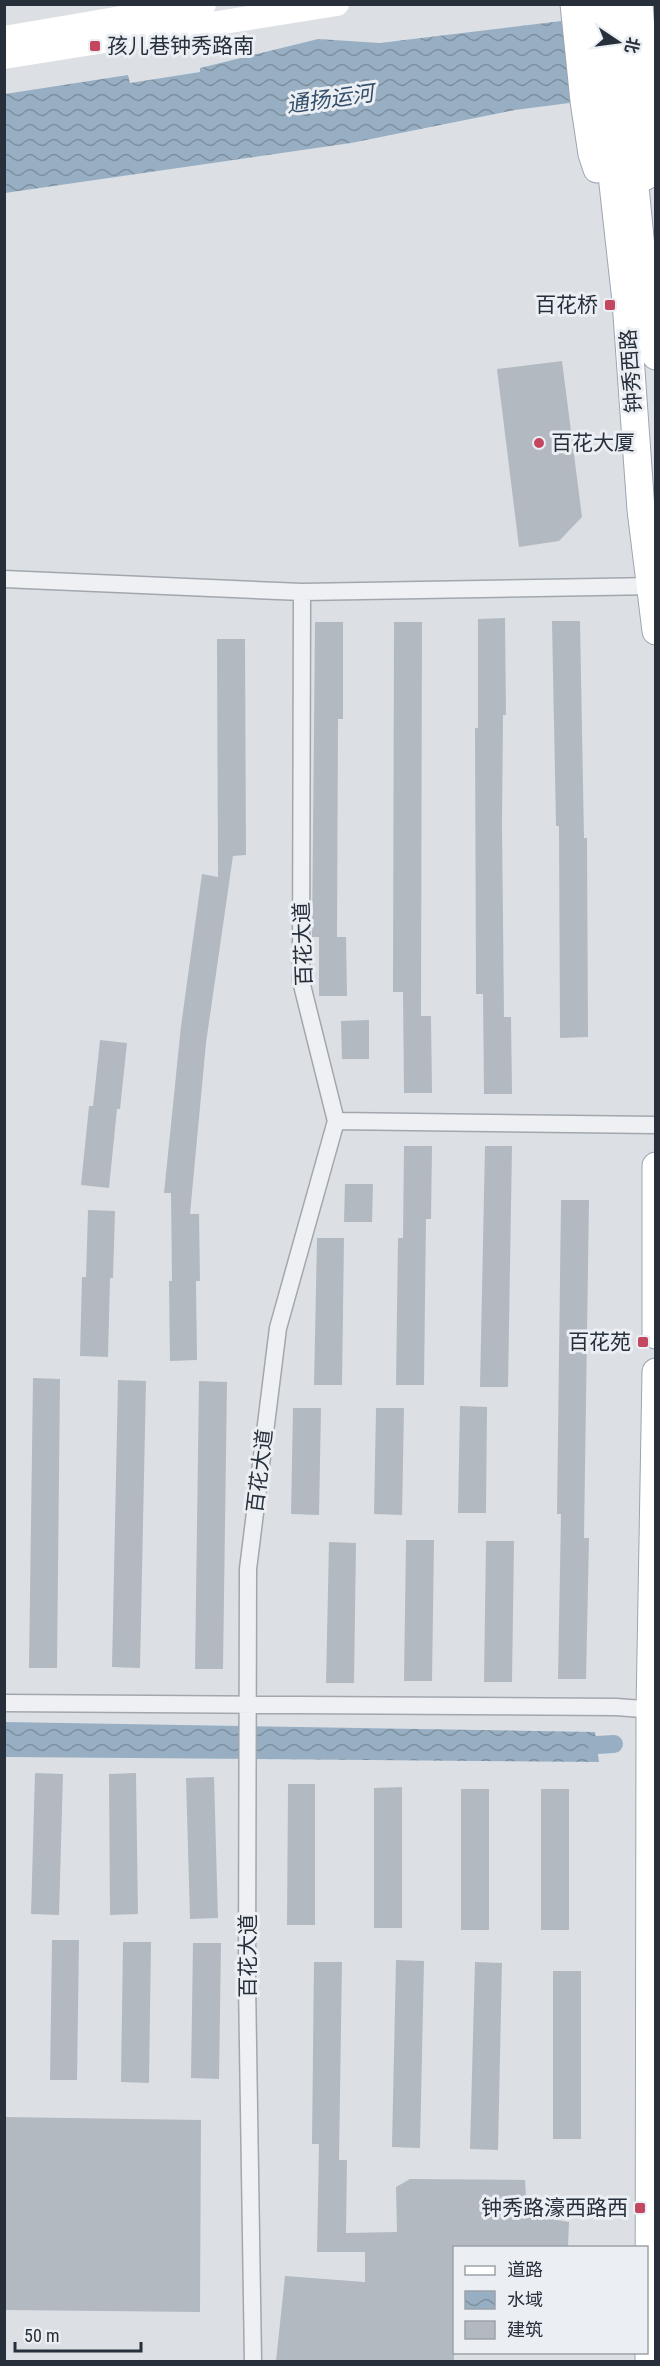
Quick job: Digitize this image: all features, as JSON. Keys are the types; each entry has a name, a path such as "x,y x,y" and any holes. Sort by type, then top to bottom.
{"main road":[{"path":"4,38 204,4"},
{"path":"4,57 337,4"},
{"path":"606,10 615,98 592,154 630,241"},
{"name":"钟秀西路","path":"606,10 630,241 641,510 653,586 656,631"},
{"name":"钟秀西路","path":"630,241 656,356"},
{"path":"656,1166 656,1335"},
{"path":"649,2361 656,1372"}],"street":[{"path":"4,579 302,592 653,586"},
{"name":"百花大道","path":"253,2361 247,1982 248,1569 278,1328 336,1120 301,981 302,592"},
{"path":"336,1120 656,1125"},
{"path":"4,1703 249,1711 616,1707 653,1710"}],"water":[{"name":"通扬运河","path":"655,5 655,92 515,110 351,143 5,193 5,94 128,75 130,83 200,72 200,68 318,39 380,43 652,10"},
{"path":"5,1722 595,1732 599,1762 5,1757"}],"building":[{"name":"百花大厦","path":"562,361 582,517 559,541 519,547 497,369"},
{"path":"505,618 506,715 503,715 502,824 504,1017 511,1017 512,1094 484,1094 483,994 476,994 475,728 478,728 478,619"},
{"path":"552,621 580,621 584,838 587,838 588,1037 560,1038 559,826 556,826"},
{"path":"315,622 343,622 343,719 338,719 337,937 346,937 347,996 319,996 319,937 312,937"},
{"path":"394,622 422,622 421,1016 431,1016 432,1093 404,1093 403,992 393,992"},
{"path":"217,639 245,639 246,855 233,856 206,1043 190,1214 199,1214 200,1281 196,1281 197,1360 170,1361 171,1193 164,1193 181,1026 202,874 218,877"},
{"path":"369,1020 369,1059 342,1059 341,1021"},
{"path":"100,1040 127,1043 109,1188 81,1185 89,1106 93,1106"},
{"path":"404,1146 432,1146 431,1219 426,1219 424,1385 396,1385 398,1238 403,1238"},
{"path":"485,1146 512,1146 508,1387 480,1387"},
{"path":"345,1184 373,1184 372,1222 344,1222"},
{"path":"561,1200 589,1200 584,1538 589,1538 586,1679 558,1679 561,1514 557,1514"},
{"path":"88,1210 115,1211 108,1357 80,1356 82,1277 86,1277"},
{"path":"317,1238 344,1238 342,1385 314,1385"},
{"path":"33,1378 60,1379 57,1668 29,1668"},
{"path":"118,1380 146,1381 140,1668 112,1667"},
{"path":"199,1381 227,1382 223,1669 195,1669"},
{"path":"460,1406 487,1407 486,1513 458,1513"},
{"path":"293,1408 321,1408 319,1515 291,1514"},
{"path":"376,1408 404,1408 402,1515 374,1514"},
{"path":"406,1540 434,1540 432,1681 404,1681"},
{"path":"486,1541 514,1541 512,1682 484,1682"},
{"path":"329,1542 356,1543 354,1683 326,1683"},
{"path":"35,1773 63,1774 59,1915 31,1914"},
{"path":"136,1773 138,1914 110,1915 109,1774"},
{"path":"214,1777 218,1918 190,1919 186,1778"},
{"path":"288,1784 315,1784 315,1925 287,1925"},
{"path":"402,1787 402,1928 374,1928 374,1788"},
{"path":"461,1789 489,1789 489,1930 461,1930"},
{"path":"541,1789 569,1789 569,1930 541,1930"},
{"path":"52,1940 79,1940 77,2080 50,2080"},
{"path":"123,1942 151,1942 149,2083 121,2082"},
{"path":"193,1943 221,1943 219,2079 191,2078"},
{"path":"396,1960 424,1961 420,2148 392,2147"},
{"path":"314,1962 342,1962 339,2160 347,2160 346,2233 397,2232 396,2187 410,2179 525,2180 527,2215 569,2222 568,2246 453,2246 454,2361 276,2361 285,2276 365,2282 365,2252 317,2252 319,2144 312,2144"},
{"path":"475,1962 502,1963 498,2150 470,2149"},
{"path":"553,1971 581,1971 581,2139 553,2139"},
{"path":"4,2117 201,2120 200,2312 4,2310"}],"waterway":[{"path":"597,1745 614,1744"}],"place":[{"name":"孩儿巷钟秀路南","path":"95,46"},
{"name":"百花桥","path":"610,305"},
{"name":"百花大厦","path":"539,443"},
{"name":"百花苑","path":"643,1342"},
{"name":"钟秀路濠西路西","path":"640,2208"}]}
